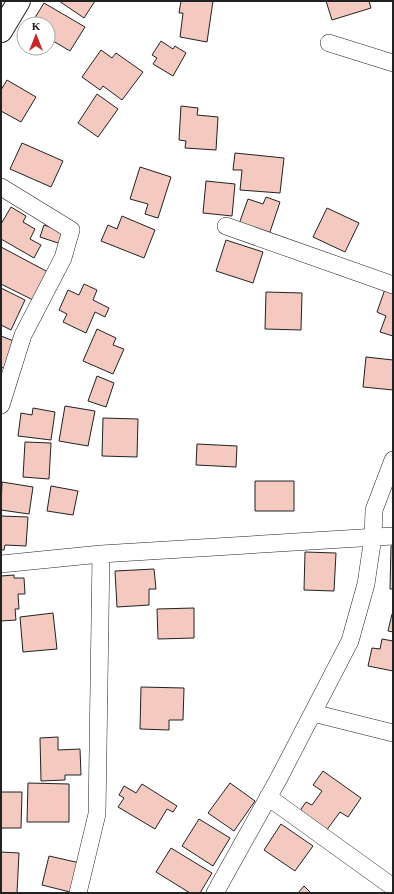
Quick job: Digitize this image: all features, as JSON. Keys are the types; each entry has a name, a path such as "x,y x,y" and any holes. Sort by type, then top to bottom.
{"main road":[{"path":"1,31 19,1"}],"street":[{"path":"329,43 393,64"},
{"path":"1,187 71,230 63,258 23,335 1,405"},
{"path":"226,226 393,285"},
{"path":"215,893 313,713 350,640 366,584 373,537 374,510 393,460"},
{"path":"1,564 101,554 393,536"},
{"path":"78,893 97,814 101,554"},
{"path":"313,713 393,732"},
{"path":"268,797 393,887"}],"building":[{"path":"59,1 95,1 84,18"},
{"path":"181,1 213,1 207,42 180,37 183,13 179,13"},
{"path":"326,1 369,1 371,8 332,20"},
{"path":"44,3 85,27 70,51 56,43 56,16 36,16"},
{"path":"161,41 173,49 175,46 186,53 173,76 153,64 157,58 152,55"},
{"path":"101,50 112,58 116,53 143,72 122,100 103,86 100,90 82,77"},
{"path":"7,80 36,97 21,122 1,111 1,90"},
{"path":"97,94 118,109 98,137 78,123"},
{"path":"181,106 198,108 197,115 218,117 216,150 185,148 186,141 179,140"},
{"path":"22,143 63,161 51,187 10,169"},
{"path":"235,153 284,158 280,193 240,190 242,170 233,170"},
{"path":"140,167 171,177 158,218 145,214 148,204 130,199"},
{"path":"206,181 235,184 232,216 203,213"},
{"path":"266,197 280,202 269,235 239,224 248,199 263,204"},
{"path":"11,207 26,216 23,222 35,229 30,239 41,245 34,258 1,239 1,224"},
{"path":"327,208 359,223 345,252 313,237"},
{"path":"122,216 155,230 144,258 101,241 108,225 117,229"},
{"path":"44,225 65,232 61,244 40,237"},
{"path":"226,240 263,252 253,283 216,271"},
{"path":"1,247 48,272 33,300 1,284"},
{"path":"84,284 97,290 93,300 109,308 105,317 95,312 86,333 63,322 67,314 59,310 68,290 79,295"},
{"path":"1,288 25,300 11,330 1,325"},
{"path":"385,289 393,291 393,336 380,332 386,316 377,312"},
{"path":"266,292 302,293 301,330 265,329"},
{"path":"97,329 116,338 113,345 124,349 113,374 83,361"},
{"path":"1,336 16,342 5,369 1,367"},
{"path":"366,357 393,360 393,390 363,387"},
{"path":"97,376 114,383 106,407 88,401"},
{"path":"65,406 95,411 88,446 59,441"},
{"path":"33,408 55,412 51,440 18,436 21,413 32,415"},
{"path":"103,418 138,419 137,457 102,456"},
{"path":"25,442 51,443 49,479 23,477"},
{"path":"197,444 237,446 236,467 196,465"},
{"path":"255,481 294,481 294,511 255,511"},
{"path":"2,482 33,487 29,514 1,510"},
{"path":"51,486 78,491 73,515 47,511"},
{"path":"1,516 28,517 26,546 5,545 4,550 1,550"},
{"path":"391,546 393,546 393,589 390,589"},
{"path":"305,552 336,553 334,591 304,590"},
{"path":"154,569 156,589 149,589 149,605 117,607 115,571"},
{"path":"14,575 14,578 24,578 25,594 18,594 19,609 15,609 16,620 1,621 1,576"},
{"path":"194,608 194,638 158,639 157,609"},
{"path":"53,613 57,649 23,652 20,617"},
{"path":"393,614 393,632 388,631"},
{"path":"382,639 393,641 393,671 368,666 372,648 380,649"},
{"path":"141,687 184,688 183,720 169,720 169,730 140,729"},
{"path":"58,737 58,750 80,749 81,775 65,775 65,780 41,781 40,738"},
{"path":"323,771 361,798 348,817 340,812 326,831 299,812 306,802 312,805 322,791 313,785"},
{"path":"28,783 69,784 69,822 27,822"},
{"path":"230,783 255,801 234,831 208,813"},
{"path":"142,784 177,806 173,812 167,809 155,829 118,807 124,798 119,795 124,786 136,793"},
{"path":"1,792 22,792 21,828 1,828"},
{"path":"199,819 230,838 213,866 182,846"},
{"path":"281,824 313,846 295,871 264,850"},
{"path":"171,848 212,873 200,893 190,893 156,872"},
{"path":"1,852 19,853 17,893 1,893"},
{"path":"49,856 80,863 74,893 42,885"},
{"path":"304,886 311,893 298,893"}]}
